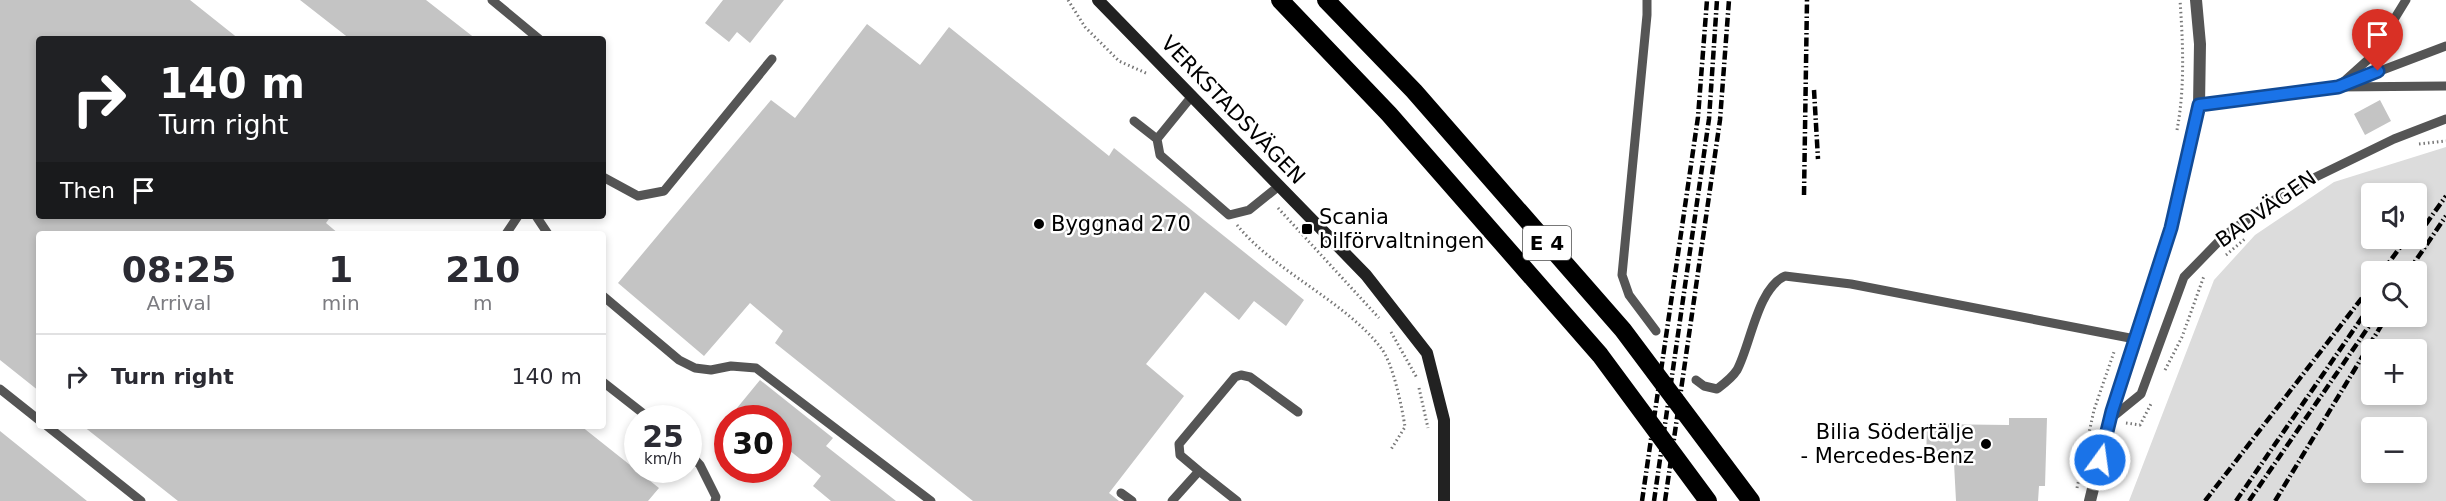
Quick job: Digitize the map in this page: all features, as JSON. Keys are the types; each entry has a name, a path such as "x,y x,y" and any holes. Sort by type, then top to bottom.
{"highway":[{"name":"E 4","path":"1280,0 1389,114 1600,355 1708,501"},
{"name":"E 4","path":"1326,0 1414,91 1623,330 1750,501"}],"main road":[{"name":"VERKSTADSVÄGEN","path":"1098,0 1366,275 1427,353 1444,420 1444,501"}],"street":[{"path":"2090,501 2109,420 2171,228 2199,105 2200,44 2196,0"}],"lane":[{"path":"492,0 535,36"},
{"path":"1647,0 1623,275 1629,295 1656,331"},
{"path":"2338,87 2370,57 2406,0"},
{"path":"2338,87 2446,46"},
{"path":"606,179 638,196 664,191 772,59"},
{"path":"2199,105 2338,87 2446,86"},
{"path":"1192,96 1158,139 1160,155 1229,215 1249,210 1280,186"},
{"path":"2109,420 2141,394 2184,276 2224,236 2287,191 2394,140 2446,119"},
{"path":"1134,121 1158,139"},
{"path":"1696,380 1704,386 1717,389 1730,379 1741,361 1764,297 1778,279 1785,276 1796,275 1862,286 2134,339"},
{"path":"606,299 679,360 695,368 711,370 731,366 756,368 931,501"},
{"path":"1238,501 1180,455 1179,444 1235,377 1241,375 1250,376 1298,411"},
{"path":"606,384 632,405"},
{"path":"0,389 36,418"},
{"path":"51,429 141,501"},
{"path":"702,469 716,497 715,501"},
{"path":"1172,501 1199,471"},
{"path":"1121,493 1132,501"}],"path":[{"path":"1068,0 1085,27 1119,61 1146,72 1153,78"},
{"path":"2176,134 2181,111 2182,78 2180,0"},
{"path":"2418,144 2446,141"},
{"path":"1268,195 1380,319"},
{"path":"1229,215 1242,231 1302,282 1354,321 1382,349 1402,407 1405,427 1390,451"},
{"name":"BADVÄGEN","path":"2224,256 2250,234"},
{"name":"BADVÄGEN","path":"2162,378 2182,337 2205,275"},
{"path":"1387,326 1417,377 1428,429"},
{"path":"2076,490 2092,417 2120,336"},
{"path":"2092,417 2140,425 2153,399"}],"shaded area":[{"path":"2446,147 2446,501 2129,501 2214,280 2255,235 2334,182"}],"building":[{"path":"0,0 190,0 235,36 36,36 36,219 329,219 326,223 335,231 36,231 36,389 0,360"},
{"path":"300,0 426,0 472,36 346,36"},
{"path":"723,0 784,0 750,43 737,32 729,42 705,23"},
{"name":"Byggnad 270","path":"867,24 920,65 949,27 1109,156 1114,148 1304,300 1286,326 1254,301 1239,320 1205,292 1146,364 1184,396 1109,493 1119,501 973,501 775,343 783,331 750,303 704,356 618,283 771,100 795,118"},
{"path":"2380,100 2391,121 2365,135 2354,114"},
{"path":"760,380 791,405 739,405"},
{"path":"792,405 833,438 826,446 896,501 831,501 813,486 821,476 792,452"},
{"name":"Bilia Södertälje - Mercedes-Benz","path":"2009,418 2047,418 2045,486 2039,486 2038,501 1956,501 1954,463 1926,462 1927,424 2009,425"},
{"path":"87,429 585,429 624,460 624,483 653,483 659,488 648,501 178,501"},
{"path":"0,431 87,501 0,501"}],"railway":[{"path":"1642,501 1698,117 1707,0"},
{"path":"1654,501 1709,119 1717,0"},
{"path":"1665,501 1720,120 1729,0"},
{"path":"1804,195 1807,0"},
{"path":"1814,90 1818,159"},
{"path":"2427,223 2446,196"},
{"path":"2415,261 2446,216"},
{"path":"2390,261 2399,249"},
{"path":"2205,501 2361,299"},
{"path":"2236,501 2361,319"},
{"path":"2249,501 2368,327"},
{"path":"2275,501 2380,327"}],"place":[{"name":"Byggnad 270","path":"1039,224"},
{"name":"Scania bilförvaltningen","path":"1307,229"},
{"name":"Bilia Södertälje - Mercedes-Benz","path":"1986,444"}],"route":[{"path":"2100,460 2112,411 2171,228 2199,105 2338,87 2378,71"}]}
